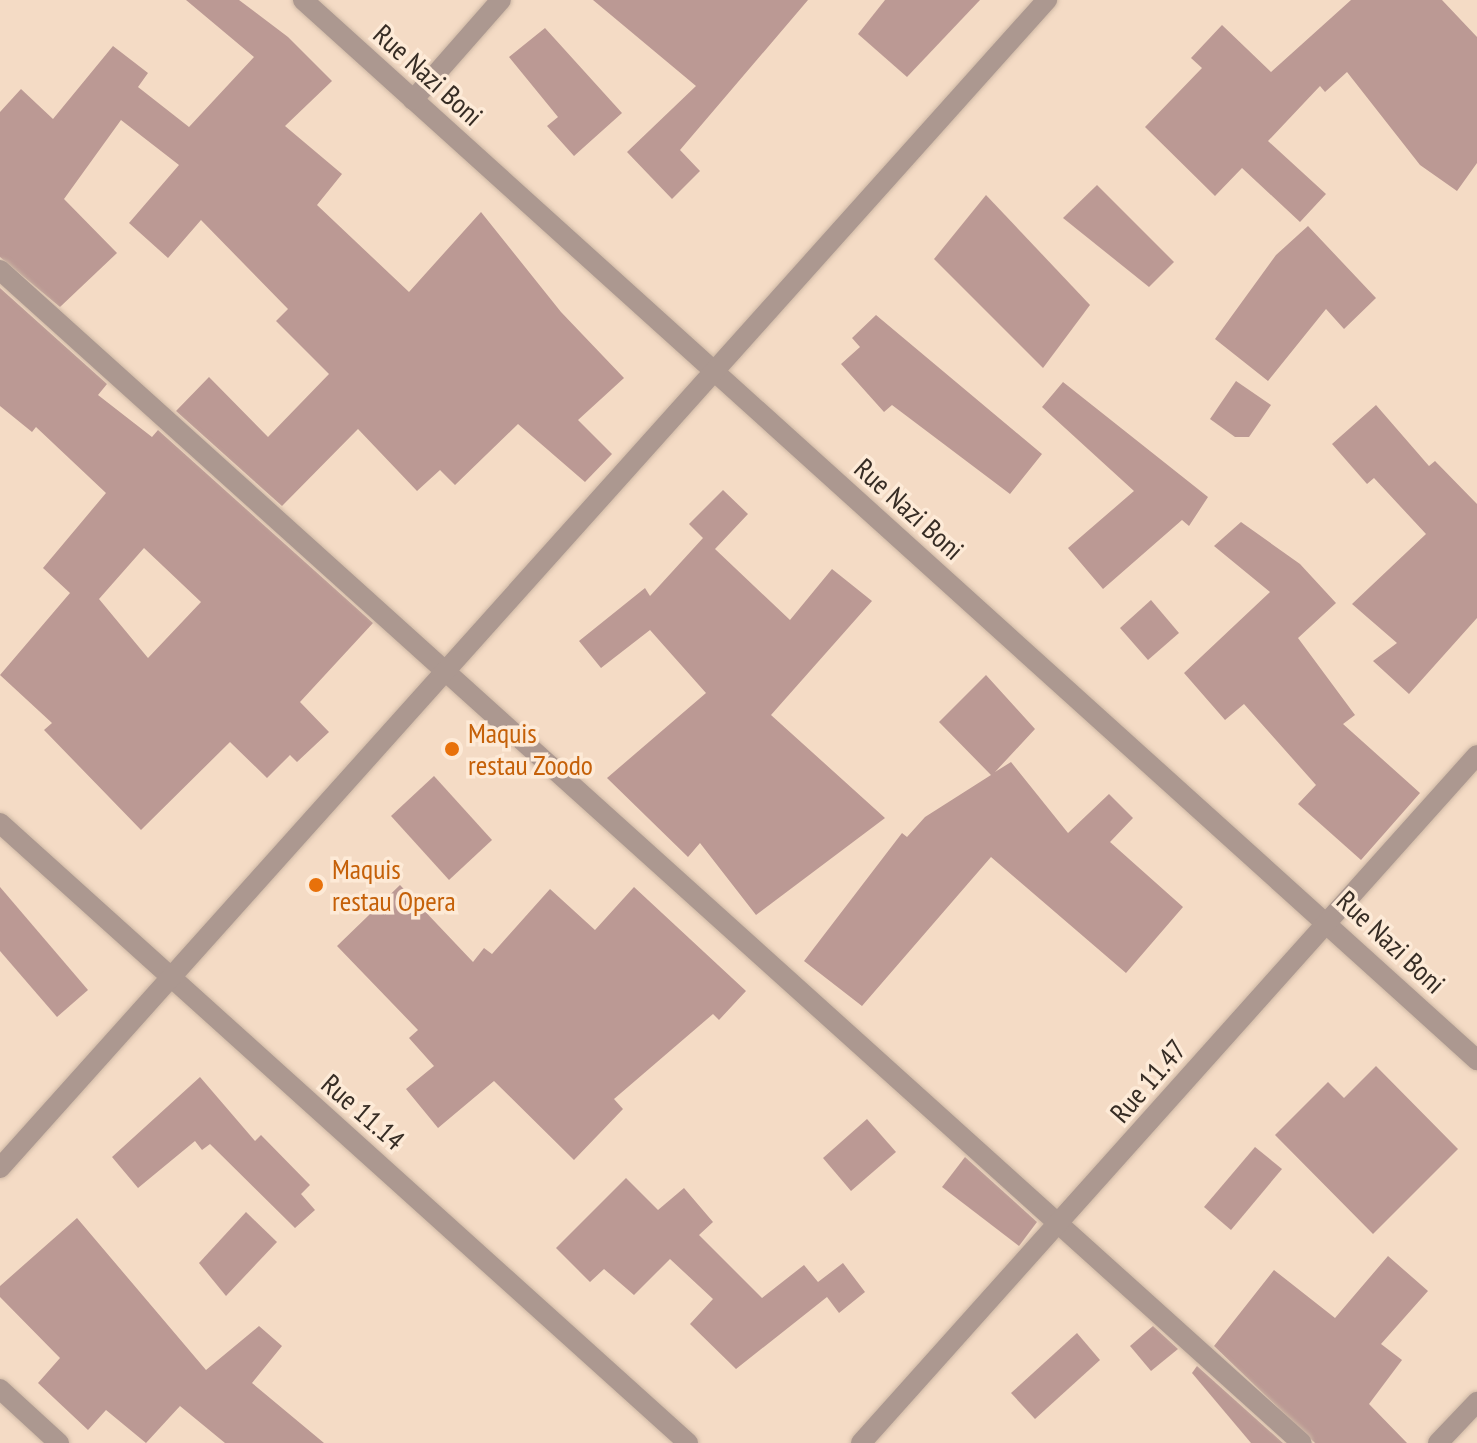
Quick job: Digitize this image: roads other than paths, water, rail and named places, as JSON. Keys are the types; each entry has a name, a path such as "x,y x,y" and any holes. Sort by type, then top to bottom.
{"street":[{"name":"Rue Nazi Boni","path":"303,0 1477,1060"},
{"path":"413,100 501,0"},
{"path":"0,1168 166,975 1047,0"},
{"path":"0,270 442,672 1302,1443"},
{"name":"Rue 11.47","path":"861,1443 1059,1226 1325,920 1477,755"},
{"name":"Rue 11.14","path":"0,823 688,1443"},
{"path":"0,1389 59,1443"},
{"path":"1438,1443 1477,1402"}],"place":[{"name":"Maquis restau Zoodo","path":"452,749"},
{"name":"Maquis restau Opera","path":"316,885"}]}
